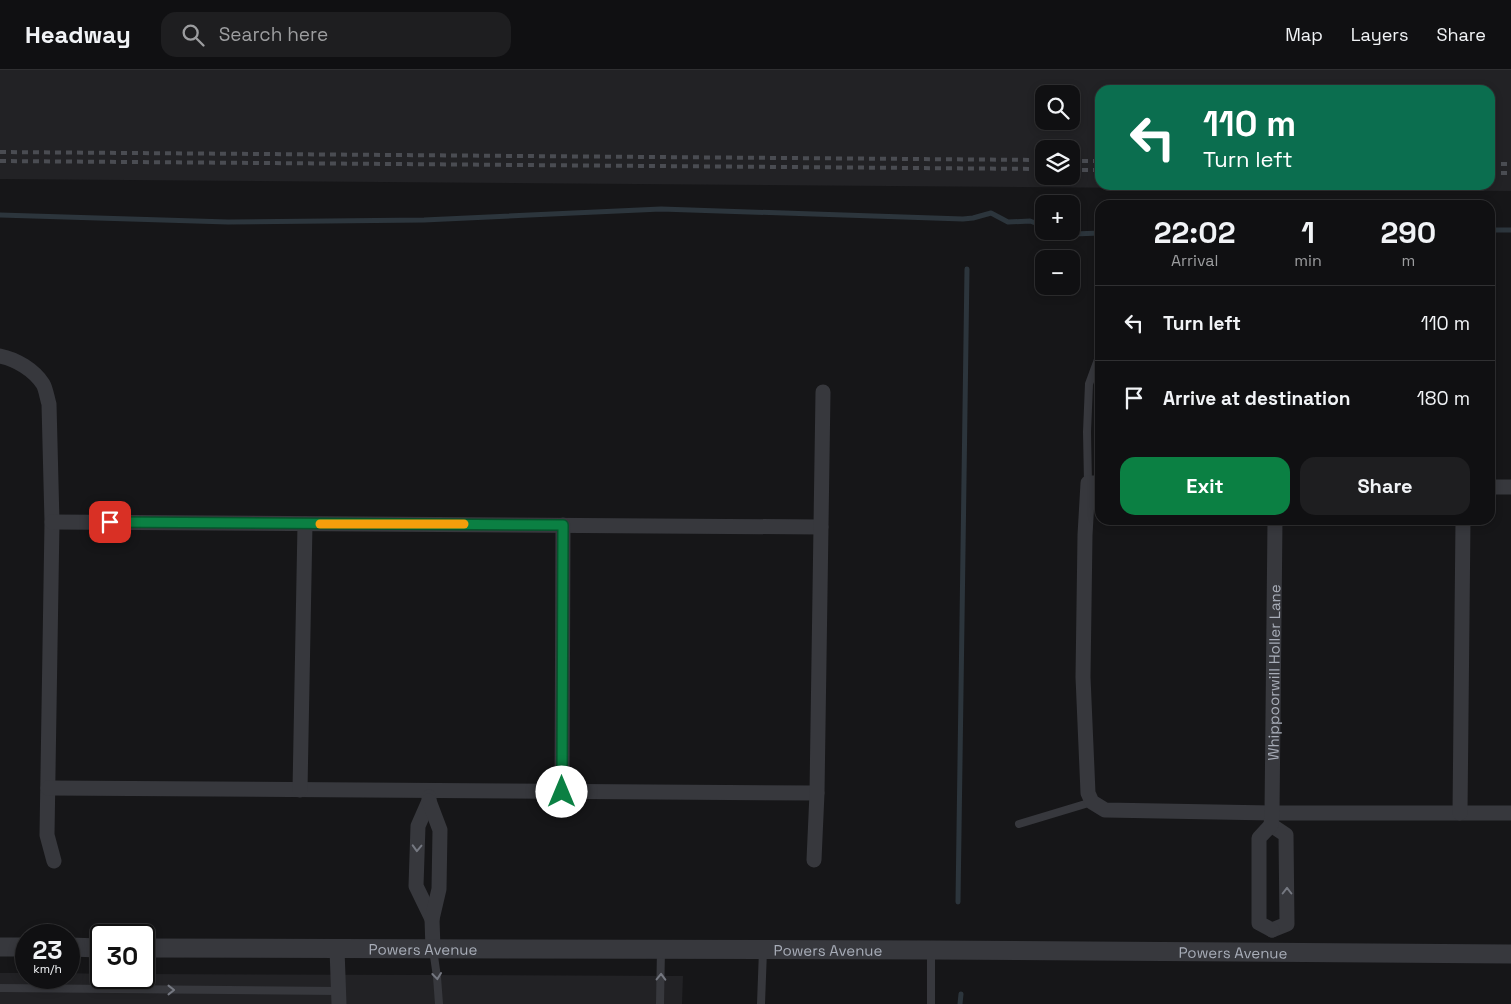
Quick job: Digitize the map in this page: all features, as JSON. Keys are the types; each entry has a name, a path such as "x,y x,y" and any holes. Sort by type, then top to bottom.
{"street":[{"path":"0,356 6,357 27,368 44,385 49,404 52,522 47,835 54,861"},
{"path":"814,860 823,392"},
{"path":"1094,483 1085,535 1083,677 1088,793 1092,802 1105,810 1271,819 1511,813"},
{"path":"1495,487 1511,487"},
{"path":"52,522 821,527"},
{"path":"300,790 306,524"},
{"path":"562,792 563,525"},
{"name":"Whippoorwill Holler Lane","path":"1272,930 1259,923 1259,838 1271,819 1275,525"},
{"path":"1460,813 1463,525"},
{"path":"48,788 300,790 429,796 562,792 816,793"},
{"path":"429,796 440,830 439,889 432,919 433,949"},
{"path":"429,796 418,826 416,886 432,919"},
{"path":"1271,819 1286,835 1287,924 1272,930 1272,952"},
{"path":"0,947 15,947"},
{"name":"Powers Avenue","path":"155,948 1511,954"},
{"path":"337,949 339,997"}],"lane":[{"path":"1094,483 1087,432 1089,384 1095,368"},
{"path":"1019,824 1092,802"},
{"path":"433,949 438,977 439,1004"},
{"path":"660,949 660,1004"},
{"path":"761,1004 763,950"},
{"path":"931,950 931,1004"},
{"path":"0,988 339,997"}],"shaded area":[{"path":"0,70 1511,70 1511,191 1385,190 1495,190 1495,85 1095,85 1095,188 0,179"},
{"path":"0,973 15,973 15,989 80,989 80,973 90,974 90,989 155,989 155,974 683,976 682,1004 0,1004"}],"waterway":[{"path":"0,215 228,222 424,220 661,209 963,219 991,213 1008,222 1030,221 1035,223"},
{"path":"1495,230 1511,230"},
{"path":"1080,234 1095,233"},
{"path":"958,902 967,269"},
{"path":"960,1004 961,994"}],"railway":[{"path":"0,152 1035,160"},
{"path":"0,161 1035,169"},
{"path":"1080,161 1095,161"},
{"path":"1495,164 1511,164"},
{"path":"1080,170 1095,170"},
{"path":"1495,173 1511,173"}],"slow traffic":[{"path":"320,524 464,524"}],"route":[{"path":"110,522 563,525 562,792"}]}
